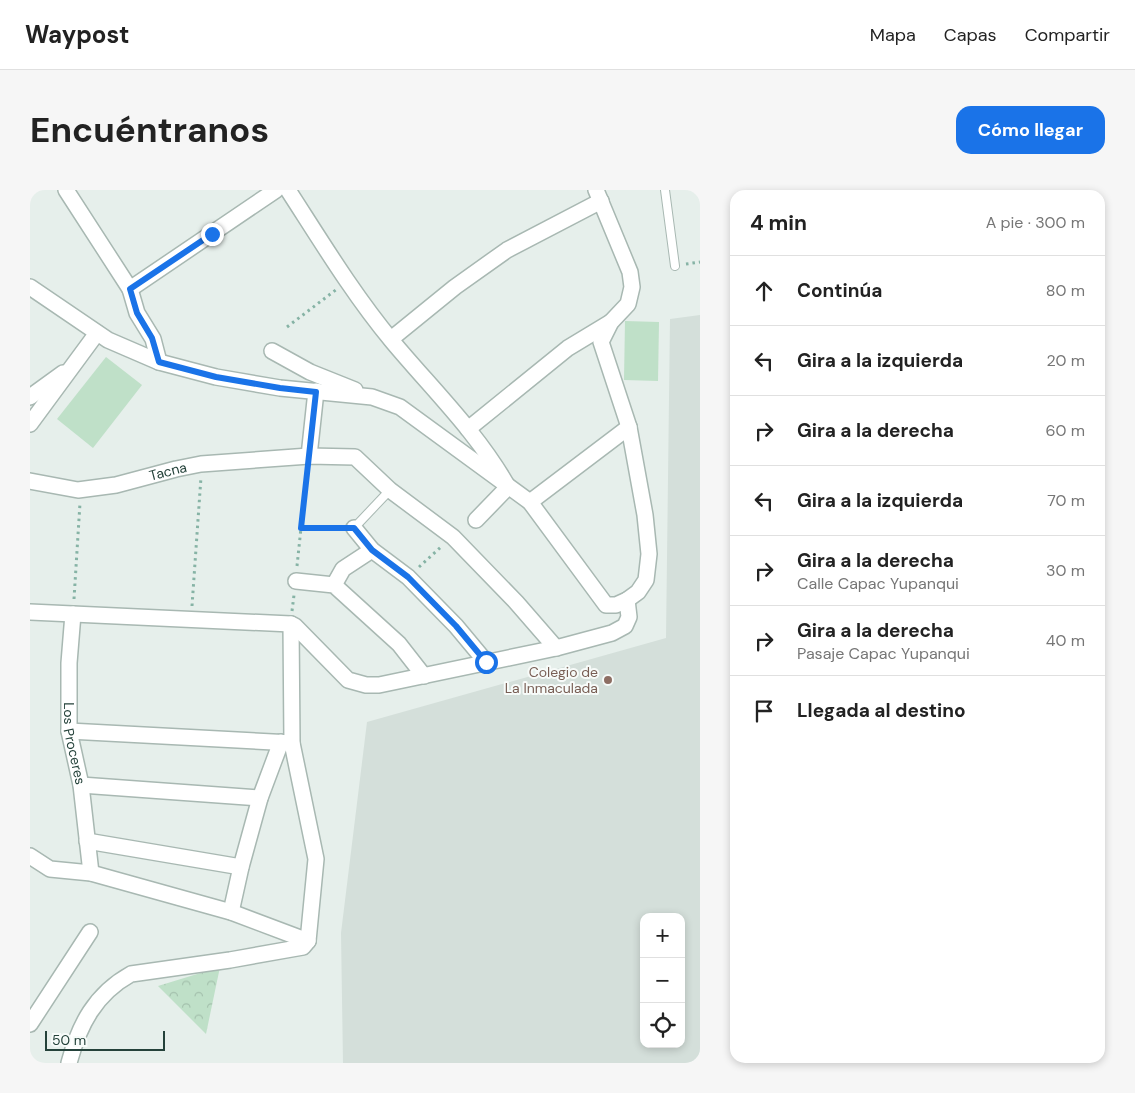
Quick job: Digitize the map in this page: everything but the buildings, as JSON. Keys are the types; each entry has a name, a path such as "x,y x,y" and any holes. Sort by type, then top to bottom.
{"street":[{"path":"66,190 130,289 137,313 152,338 159,362"},
{"path":"130,289 256,196 276,190"},
{"path":"288,190 348,282 391,340 468,429 495,464 508,487"},
{"path":"391,340 455,287 507,250 599,195 630,272 632,287 628,304 611,322 568,348 468,429"},
{"path":"30,288 108,340 159,362 216,377 280,388 372,397"},
{"path":"272,351 310,372 400,407 530,502 606,605 616,605 628,600 638,592 646,580 649,554 645,515 629,427 602,342 611,322"},
{"path":"30,424 96,333"},
{"path":"30,397 76,362"},
{"path":"309,456 316,392"},
{"path":"530,502 629,427"},
{"name":"Tacna","path":"30,481 81,489 116,485 202,464 309,456 355,457 390,490 453,537 516,602 556,648"},
{"path":"476,520 508,487"},
{"path":"354,528 372,550 408,577 456,626 486,662"},
{"path":"334,585 343,570 372,550"},
{"path":"296,581 334,585 399,644 424,676"},
{"path":"30,612 291,624 348,680 366,685 379,685 556,648 612,633 624,626 628,617 628,600"},
{"name":"Los Proceres","path":"73,614 69,663 69,731 81,785 91,873"},
{"path":"69,1063 76,1038 95,1006 102,996 119,980 131,974 230,960 303,947 308,941 316,859 286,743 291,624"},
{"path":"69,731 286,743"},
{"path":"231,912 241,866 260,798 286,743"},
{"path":"81,785 260,798"},
{"path":"87,841 241,866"},
{"path":"30,856 50,869 91,873 231,912 308,941"},
{"path":"30,1024 90,932"}],"lane":[{"path":"665,190 676,266"},
{"path":"354,528 390,490"}],"path":[{"path":"287,327 348,282"},
{"path":"291,624 309,456"},
{"path":"191,620 202,464"},
{"path":"73,614 81,489"},
{"path":"301,528 354,528"}],"shaded area":[{"name":"Colegio de La Inmaculada","path":"700,315 700,1063 343,1063 341,933 367,722 666,638 670,319"}],"green space":[{"path":"625,321 659,322 658,381 624,380"},
{"path":"106,357 142,385 93,448 57,419"},
{"path":"220,967 206,1034 158,986"}],"place":[{"name":"Colegio de La Inmaculada","path":"608,680"}],"route":[{"path":"212,234 130,289 137,313 152,338 159,362 216,377 316,392 301,528 354,528 372,550 408,577 456,626 486,662"}]}
